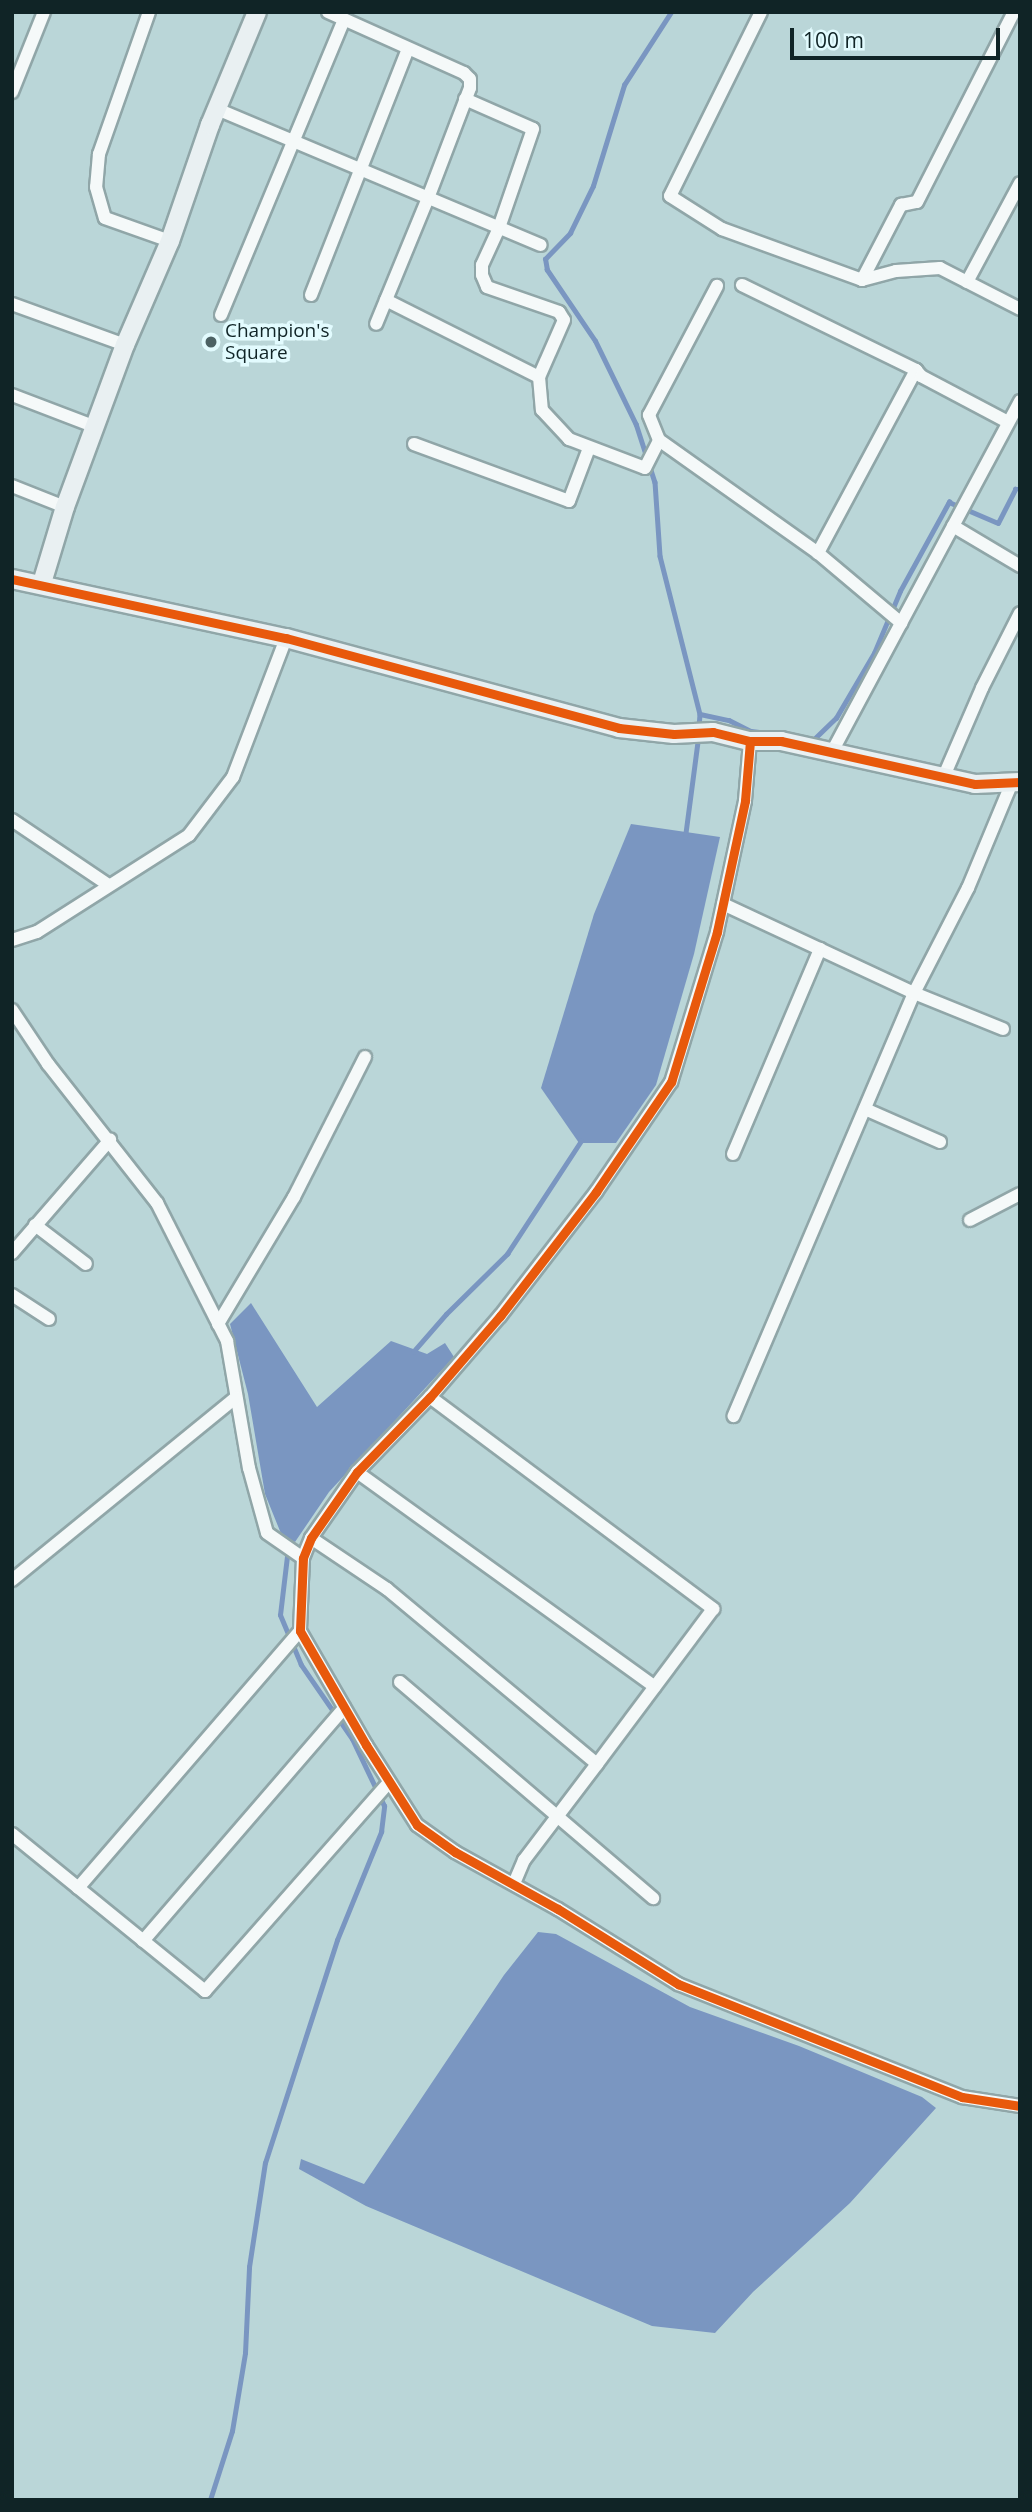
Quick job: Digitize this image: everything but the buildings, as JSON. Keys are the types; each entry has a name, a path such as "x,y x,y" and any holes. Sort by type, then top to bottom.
{"street":[{"path":"12,92 44,12"},
{"path":"149,12 99,154 96,187 106,218 170,241"},
{"path":"42,583 65,507 125,345 170,241 217,109 257,12"},
{"path":"328,12 464,73 470,79 428,198 376,324"},
{"path":"761,12 670,196 723,229 862,281 896,271 940,268 1020,309"},
{"path":"862,281 901,205 917,202 1014,12"},
{"path":"221,315 344,20"},
{"path":"311,295 408,48"},
{"path":"465,99 533,129 499,228 482,265 482,275 487,287 559,312 564,320 540,377 542,410 569,439 645,468 657,443"},
{"path":"217,109 541,246"},
{"path":"967,282 1020,183"},
{"path":"742,285 916,370 921,376 1009,422"},
{"path":"717,286 649,415 657,443 818,552 901,623"},
{"path":"386,300 540,377"},
{"path":"12,304 125,345"},
{"path":"818,552 916,370"},
{"path":"12,395 96,427"},
{"path":"833,750 1020,401"},
{"path":"414,444 569,501 589,448"},
{"path":"12,486 65,507"},
{"path":"953,526 1020,566"},
{"path":"13,581 42,583 286,638 620,728 713,732 750,741 781,741 833,750 975,784 1017,781 968,888 914,992 734,1416"},
{"path":"944,776 982,688 1020,613"},
{"path":"12,940 37,932 107,884 189,835 233,777 286,638"},
{"path":"750,741 745,801 723,904 671,1082 596,1192 500,1316 430,1397 357,1472 298,1555 298,1634 386,1785 417,1825 455,1852 514,1884 678,1984 962,2096 1020,2106"},
{"path":"12,820 107,884"},
{"path":"723,904 914,992 1003,1029"},
{"path":"733,1154 820,949"},
{"path":"12,1010 48,1064 157,1203 227,1341 249,1468 267,1533 298,1555"},
{"path":"218,1324 294,1197 365,1057"},
{"path":"865,1109 940,1142"},
{"path":"12,1254 110,1140"},
{"path":"970,1220 1020,1194"},
{"path":"35,1225 86,1264"},
{"path":"12,1295 49,1319"},
{"path":"12,1580 236,1397"},
{"path":"430,1397 713,1609 524,1860 514,1884"},
{"path":"357,1472 655,1687"},
{"path":"311,1538 387,1590 597,1765"},
{"path":"78,1888 298,1634"},
{"path":"400,1682 653,1898"},
{"path":"143,1941 343,1709"},
{"path":"12,1833 205,1991 386,1785"}],"water":[{"path":"631,824 720,837 694,954 656,1085 616,1143 579,1143 541,1088 594,914"},
{"path":"251,1303 317,1407 391,1341 427,1354 445,1343 454,1357 329,1492 295,1542 282,1536 265,1494 248,1394 230,1324"},
{"path":"538,1932 556,1934 690,2007 799,2046 922,2097 936,2108 850,2203 753,2292 715,2333 652,2326 366,2206 299,2169 301,2159 364,2184 504,1975"}],"waterway":[{"path":"646,456 636,425 595,341 547,270 545,259 570,233 593,186 624,85 671,12"},
{"path":"649,464 655,482 660,556 700,714 699,729"},
{"path":"804,738 814,739 836,718 874,653 900,591 949,502 998,523 1015,489 1020,489"},
{"path":"700,714 729,720 751,731 767,733"},
{"path":"685,837 698,738"},
{"path":"413,1352 446,1314 507,1254 581,1141"},
{"path":"210,2500 232,2431 245,2353 249,2267 265,2163 337,1940 381,1832 384,1806 352,1739 301,1665 280,1615 288,1548"}],"cycle path":[{"path":"12,579 286,638 619,728 674,734 713,732 750,741 781,741 975,784 1020,782"},
{"path":"750,741 745,801 717,932 671,1082 596,1192 500,1316 430,1397 357,1472 311,1538 303,1558 300,1631 366,1745 417,1825 455,1852 558,1909 678,1984 962,2097 1020,2106"}],"place":[{"name":"Champion's Square","path":"211,342"}]}
